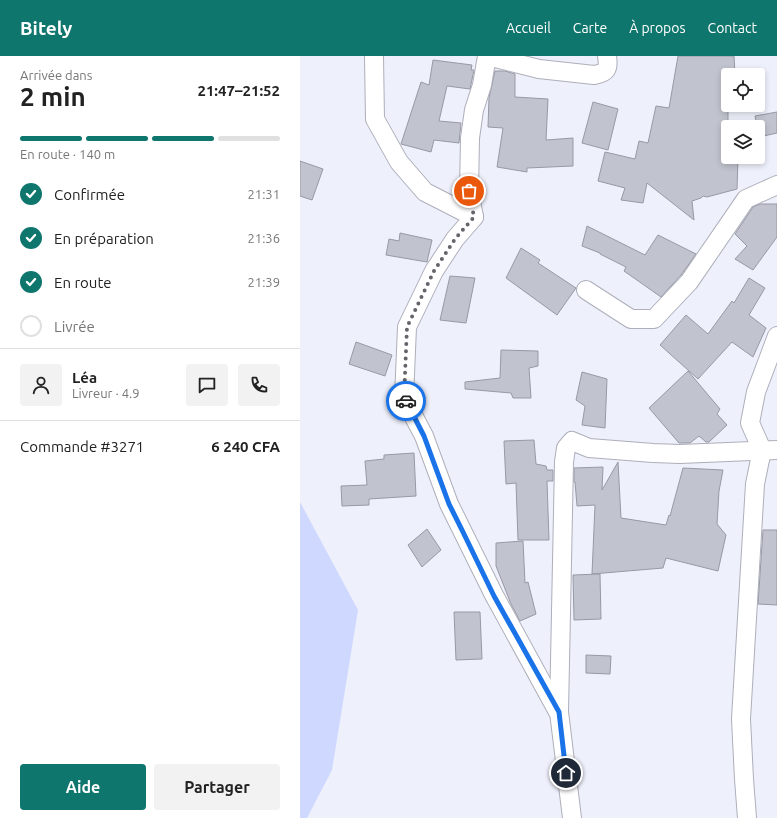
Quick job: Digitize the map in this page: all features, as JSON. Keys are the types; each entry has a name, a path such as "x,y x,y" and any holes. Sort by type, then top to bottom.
{"street":[{"path":"374,56 375,120 399,162 425,192 474,217"},
{"path":"474,217 469,191 470,138 474,110 482,85 487,56 539,69 594,75 601,74 609,66 607,56"},
{"path":"586,290 631,319 654,319 689,282 746,199 777,185"},
{"path":"474,217 455,239 434,271 407,327 404,398 424,436 449,504 494,596 559,712"},
{"path":"770,450 750,423 756,392 777,336"},
{"path":"572,818 559,712 564,462 566,448 572,441 589,448 653,453 680,454 770,450"},
{"path":"747,818 741,719 755,484 770,450"}],"shaded area":[{"path":"300,502 358,610 332,770 307,818 300,818"}],"building":[{"path":"678,56 734,56 735,68 721,68 721,112 728,112 728,120 721,120 721,164 738,164 737,189 707,197 703,196 692,201 694,220 647,183 643,203 621,200 625,188 598,181 605,152 635,159 639,141 648,143 656,106 669,108"},
{"path":"433,60 472,65 471,70 474,70 470,89 447,86 439,121 461,123 459,143 434,140 431,152 401,144 421,82 429,85"},
{"path":"495,71 505,71 515,74 515,97 548,99 546,140 573,138 573,166 527,168 527,172 497,167 503,128 488,127 489,98"},
{"path":"593,102 618,109 608,150 582,143"},
{"path":"777,112 777,133 765,136 765,120 756,120 755,116"},
{"path":"300,161 323,169 312,200 300,196"},
{"path":"760,204 777,204 777,237 753,270 735,259 747,246 735,234 753,207"},
{"path":"587,226 645,255 658,235 696,254 681,275 661,297 624,271 626,267 600,253 582,246"},
{"path":"400,233 432,240 427,262 386,255 389,239 399,241"},
{"path":"521,248 540,260 538,263 576,288 557,315 506,278"},
{"path":"450,276 475,278 466,323 440,320"},
{"path":"749,278 765,288 749,315 766,328 753,357 732,342 698,379 660,345 686,315 708,334 732,301 734,303"},
{"path":"356,342 392,355 385,376 349,364"},
{"path":"501,350 538,351 538,366 529,368 531,398 513,398 511,393 465,389 465,382 500,378"},
{"path":"688,371 720,409 717,414 727,425 709,442 706,442 699,436 690,443 679,443 649,408"},
{"path":"582,372 607,379 605,428 582,425 585,406 576,400"},
{"path":"534,440 536,464 546,466 547,470 553,470 553,481 547,481 549,540 518,540 516,483 506,484 504,441"},
{"path":"414,453 416,496 369,499 369,505 342,506 341,486 367,485 365,461 384,459 384,455"},
{"path":"618,462 621,518 666,525 669,515 670,516 683,468 723,470 719,491 717,524 726,535 718,571 666,558 663,568 592,574 595,505 577,506 574,468 603,467 602,490"},
{"path":"427,529 441,550 422,567 408,545"},
{"path":"763,530 777,530 777,605 758,604"},
{"path":"523,541 525,583 528,582 536,614 520,621 511,604 496,566 496,543"},
{"path":"600,574 601,619 574,620 573,575"},
{"path":"454,612 480,612 482,659 456,660"},
{"path":"586,655 611,656 610,674 586,673"}],"way so far":[{"path":"406,401 404,398 407,327 434,271 455,239 474,217 469,191"}],"route":[{"path":"406,401 424,436 449,504 494,596 559,712 566,773"}]}
